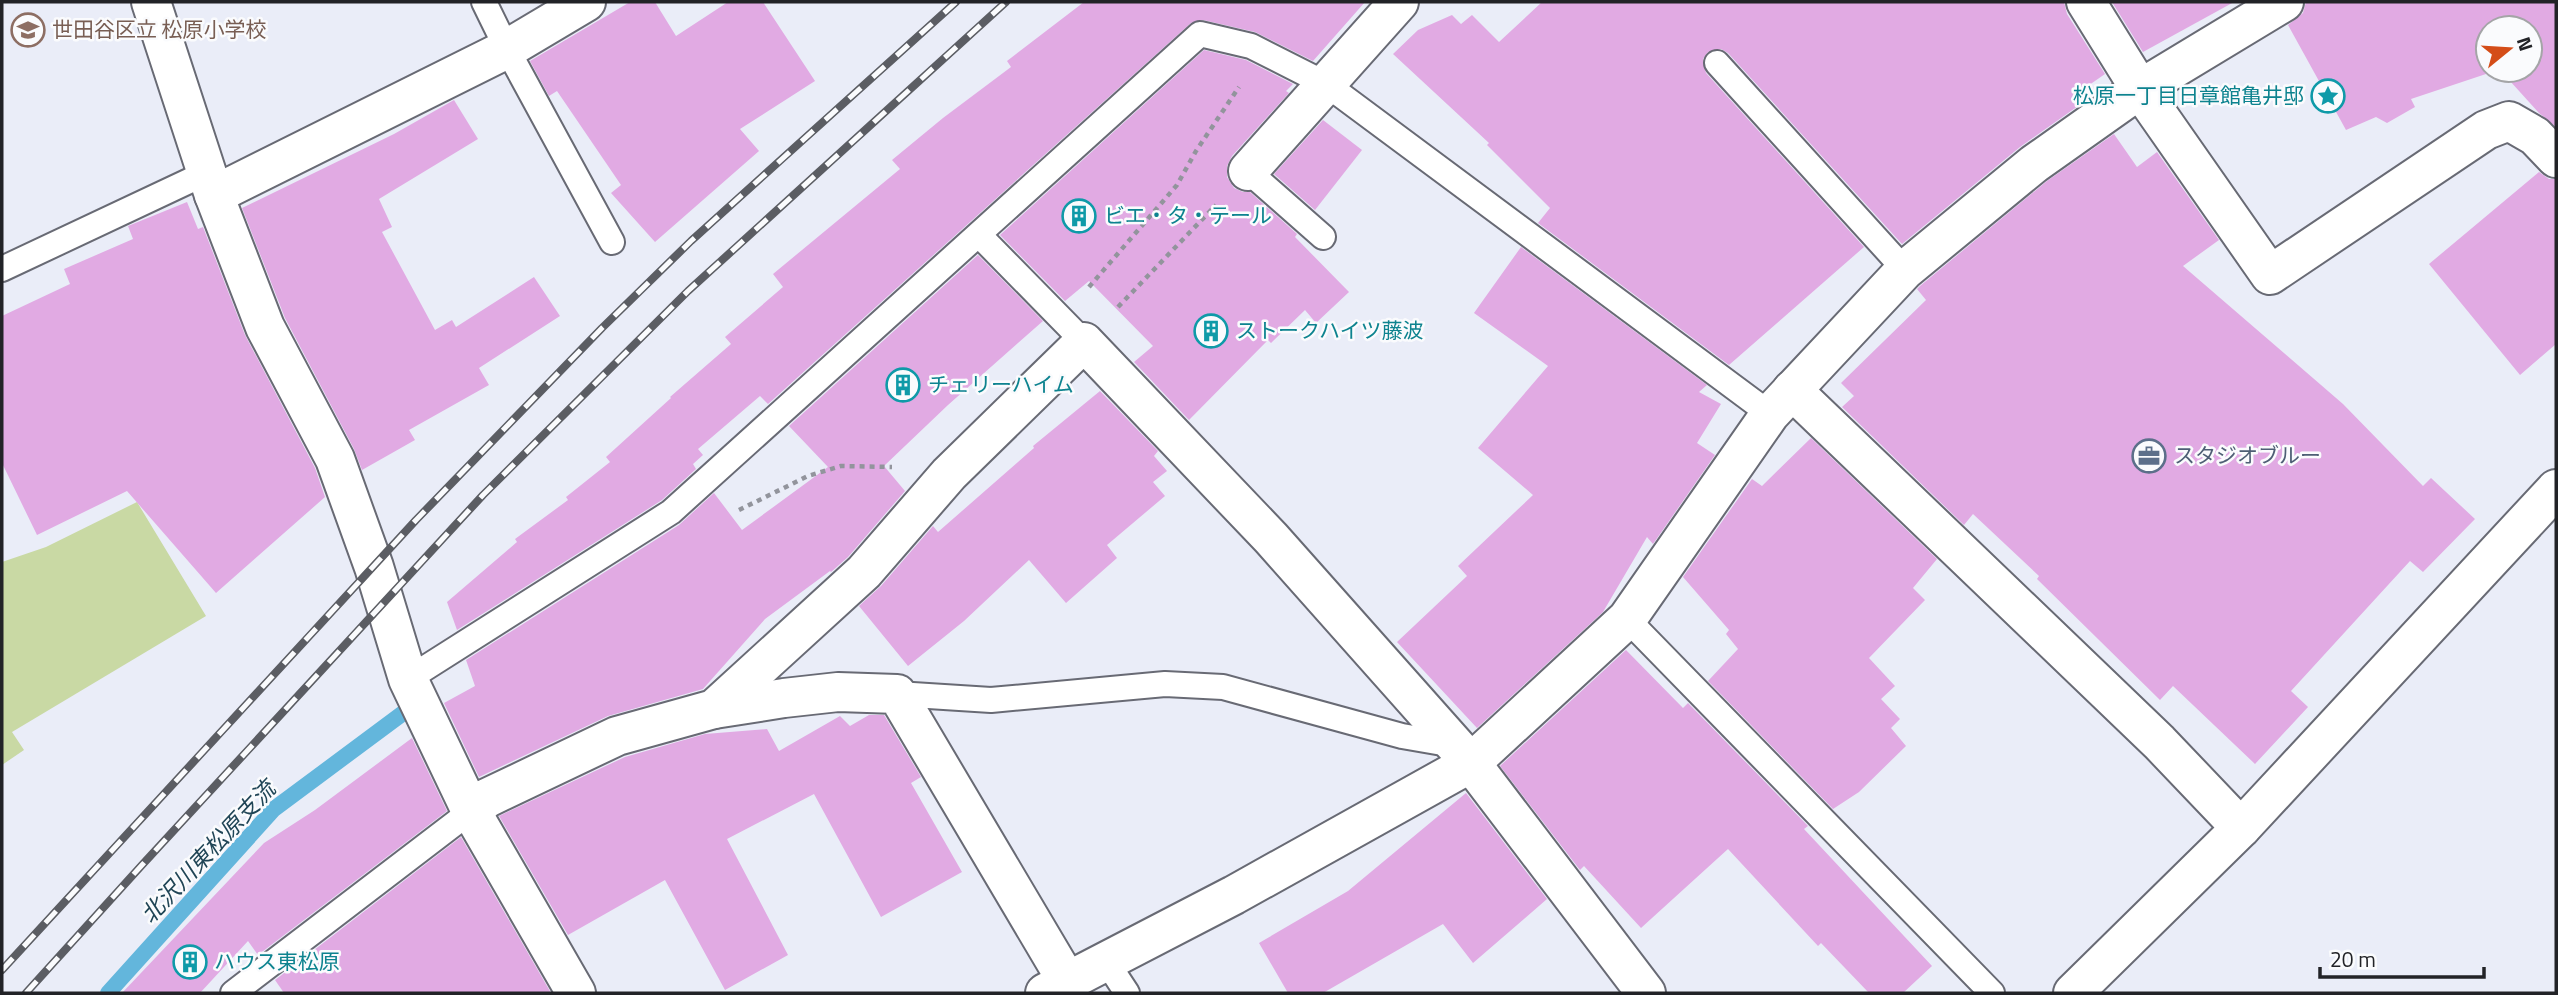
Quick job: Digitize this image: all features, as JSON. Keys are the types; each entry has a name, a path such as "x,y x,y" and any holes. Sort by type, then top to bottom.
{"street":[{"path":"152,2 210,184 265,327 335,459 374,568 408,679 471,811 576,993"},
{"path":"210,184 507,49 586,2"},
{"path":"1248,171 1399,2"},
{"path":"2086,2 2140,89 2270,275 2486,130 2509,121 2535,136 2556,158"},
{"path":"471,811 487,798 617,736 715,709 838,692 897,694 1056,987 1234,895 1463,754 1627,620 1781,402 1905,270 2034,164 2140,89 2284,2"},
{"path":"715,709 863,572 1072,331 1271,538 1463,754 1646,993"},
{"path":"1781,402 2159,742 2241,828"},
{"path":"2073,993 2241,828 2556,489"}],"lane":[{"path":"484,2 612,242"},
{"path":"408,679 671,512 1200,34 1251,46 1326,84 1781,402"},
{"path":"1717,63 1905,270"},
{"path":"1248,171 1323,237"},
{"path":"2,269 210,184"},
{"path":"979,235 1072,331"},
{"path":"1627,620 1992,993"},
{"path":"897,694 991,699 1165,684 1223,687 1463,754"},
{"path":"233,993 471,811"},
{"path":"1107,961 1126,993"}],"path":[{"path":"1072,331 1177,185 1196,151 1263,52"},
{"path":"1072,331 1248,171"}],"green space":[{"path":"137,502 206,616 12,732 24,750 2,765 2,562 46,547"}],"building":[{"path":"630,2 655,2 676,36 728,2 763,2 815,81 740,129 759,151 655,242 611,193 621,185 557,91 549,96 530,61"},
{"path":"1084,2 1365,2 1313,61 1255,32 1203,20 1191,23 768,404 760,396 698,449 703,455 693,464 696,469 662,500 457,630 447,602 517,542 515,539 568,500 566,497 610,462 606,457 731,344 725,337 783,287 773,274 900,169 892,160 1011,67 1007,61"},
{"path":"1542,2 2064,2 2067,14 2105,74 2082,90 2088,99 2020,147 1902,244 1728,53 1721,49 1708,52 1703,59 1706,73 1864,247 1729,365 1538,223 1550,208 1487,145 1489,143 1393,54 1418,30 1452,15 1461,24 1472,15 1499,42"},
{"path":"2112,2 2234,2 2143,52"},
{"path":"2306,2 2556,2 2556,127 2513,84 2544,84 2544,14 2474,14 2474,78 2411,99 2415,107 2387,123 2376,117 2346,130 2288,25 2303,13"},
{"path":"1204,50 1246,60 1293,84 1286,91 1289,93 1232,156 1227,166 1227,177 1234,188 1250,192 1297,234 1295,237 1349,292 1316,323 1305,310 1271,343 1268,340 1189,420 1134,362 1153,346 1089,281 1065,301 1000,235"},
{"path":"454,100 478,139 379,199 392,227 382,232 435,330 452,320 456,327 534,277 560,316 479,368 489,385 409,430 415,440 362,470 354,449 285,318 242,208 394,134"},
{"path":"1323,120 1362,150 1315,210 1274,174"},
{"path":"2114,134 2137,167 2157,152 2219,240 2183,266 2343,404 2423,486 2431,478 2475,519 2423,572 2410,561 2291,691 2308,707 2255,764 2173,686 2160,700 2037,579 2039,576 1973,514 1964,525 1842,407 1854,396 1841,383 1926,300 1917,289 2047,181"},
{"path":"2539,172 2549,179 2556,179 2556,344 2520,375 2429,264"},
{"path":"187,202 198,229 203,227 245,335 315,468 325,497 216,593 127,491 37,535 2,463 2,316 70,284 64,269 133,239 128,226"},
{"path":"1521,247 1707,385 1699,392 1721,404 1697,443 1715,455 1653,544 1647,537 1603,612 1477,728 1397,642 1467,576 1458,566 1533,495 1478,448 1548,366 1474,313"},
{"path":"978,255 1043,321 884,466 905,491 848,557 765,619 703,689 608,716 479,777 444,703 475,686 466,660 679,525 714,493 742,530 828,467 789,426"},
{"path":"1100,391 1158,451 1154,456 1167,471 1153,482 1165,496 1107,545 1117,558 1066,603 1029,560 964,621 908,666 859,606 881,586 933,526 938,532 1034,448 1033,446"},
{"path":"1811,438 1937,559 1913,588 1925,600 1869,658 1895,686 1881,699 1900,719 1891,728 1906,746 1859,792 1833,809 1708,681 1738,649 1726,634 1729,630 1683,577 1752,479 1762,486"},
{"path":"1626,650 1683,708 1688,703 1808,826 1804,829 1932,966 1903,993 1869,993 1821,943 1818,946 1728,849 1641,928 1584,866 1580,870 1500,766"},
{"path":"869,715 884,715 921,777 911,783 962,872 881,917 814,794 727,839 788,955 725,990 665,880 568,935 499,816 625,757 705,734 767,729 779,751 840,716 850,726"},
{"path":"412,738 447,811 258,955 248,941 200,993 122,993 264,843 315,810"},
{"path":"1466,793 1547,899 1473,963 1443,924 1323,993 1288,993 1259,943 1348,891"},
{"path":"461,837 551,993 284,993 275,980"}],"waterway":[{"name":"北沢川東松原支流","path":"108,993 274,809 418,702"}],"railway":[{"path":"2,970 416,520 602,328 691,241 956,2"},
{"path":"26,993 483,495 688,291 1006,2"}],"place":[{"name":"世田谷区立 松原小学校","path":"28,30"},
{"name":"松原一丁目日章館亀井邸","path":"2328,96"},
{"name":"ビエ・タ・テール","path":"1079,216"},
{"name":"ストークハイツ藤波","path":"1211,331"},
{"name":"チェリーハイム","path":"903,385"},
{"name":"スタジオブルー","path":"2149,456"},
{"name":"ハウス東松原","path":"190,962"}]}
